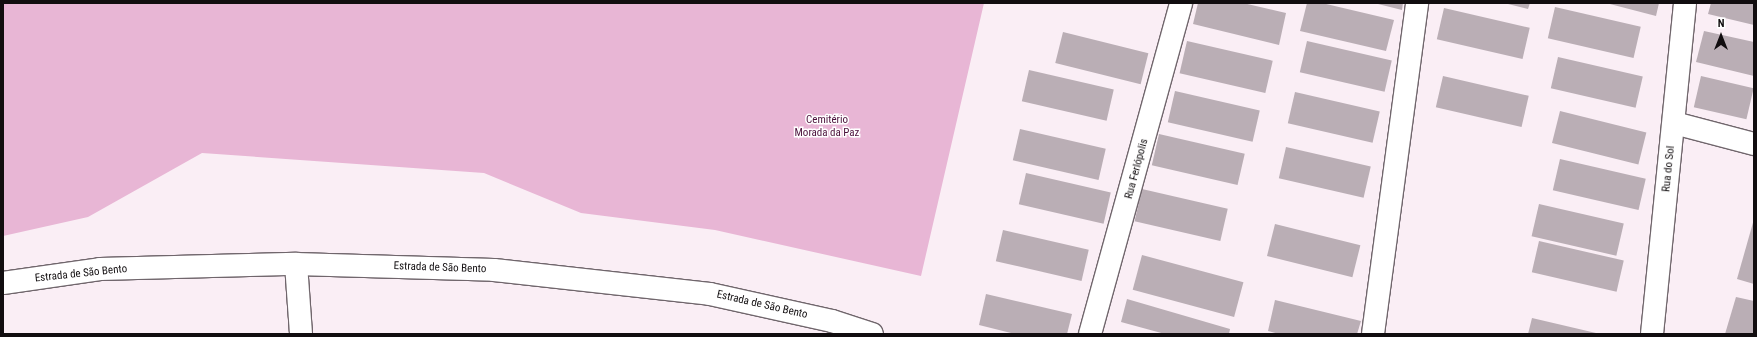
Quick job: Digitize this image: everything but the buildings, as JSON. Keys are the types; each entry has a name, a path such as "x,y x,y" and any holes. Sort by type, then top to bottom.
{"street":[{"name":"Rua Ferlópolis","path":"1090,334 1181,3"},
{"path":"1373,334 1417,3"},
{"name":"Rua do Sol","path":"1652,334 1685,3"},
{"path":"1674,123 1754,144"},
{"path":"296,264 301,334"},
{"name":"Estrada de São Bento","path":"3,283 100,269 296,264 494,270 649,285 710,294 832,321 872,334"}],"green space":[{"name":"Cemitério Morada da Paz","path":"3,3 984,3 921,276 715,230 581,213 484,173 202,153 88,217 3,236"}]}
